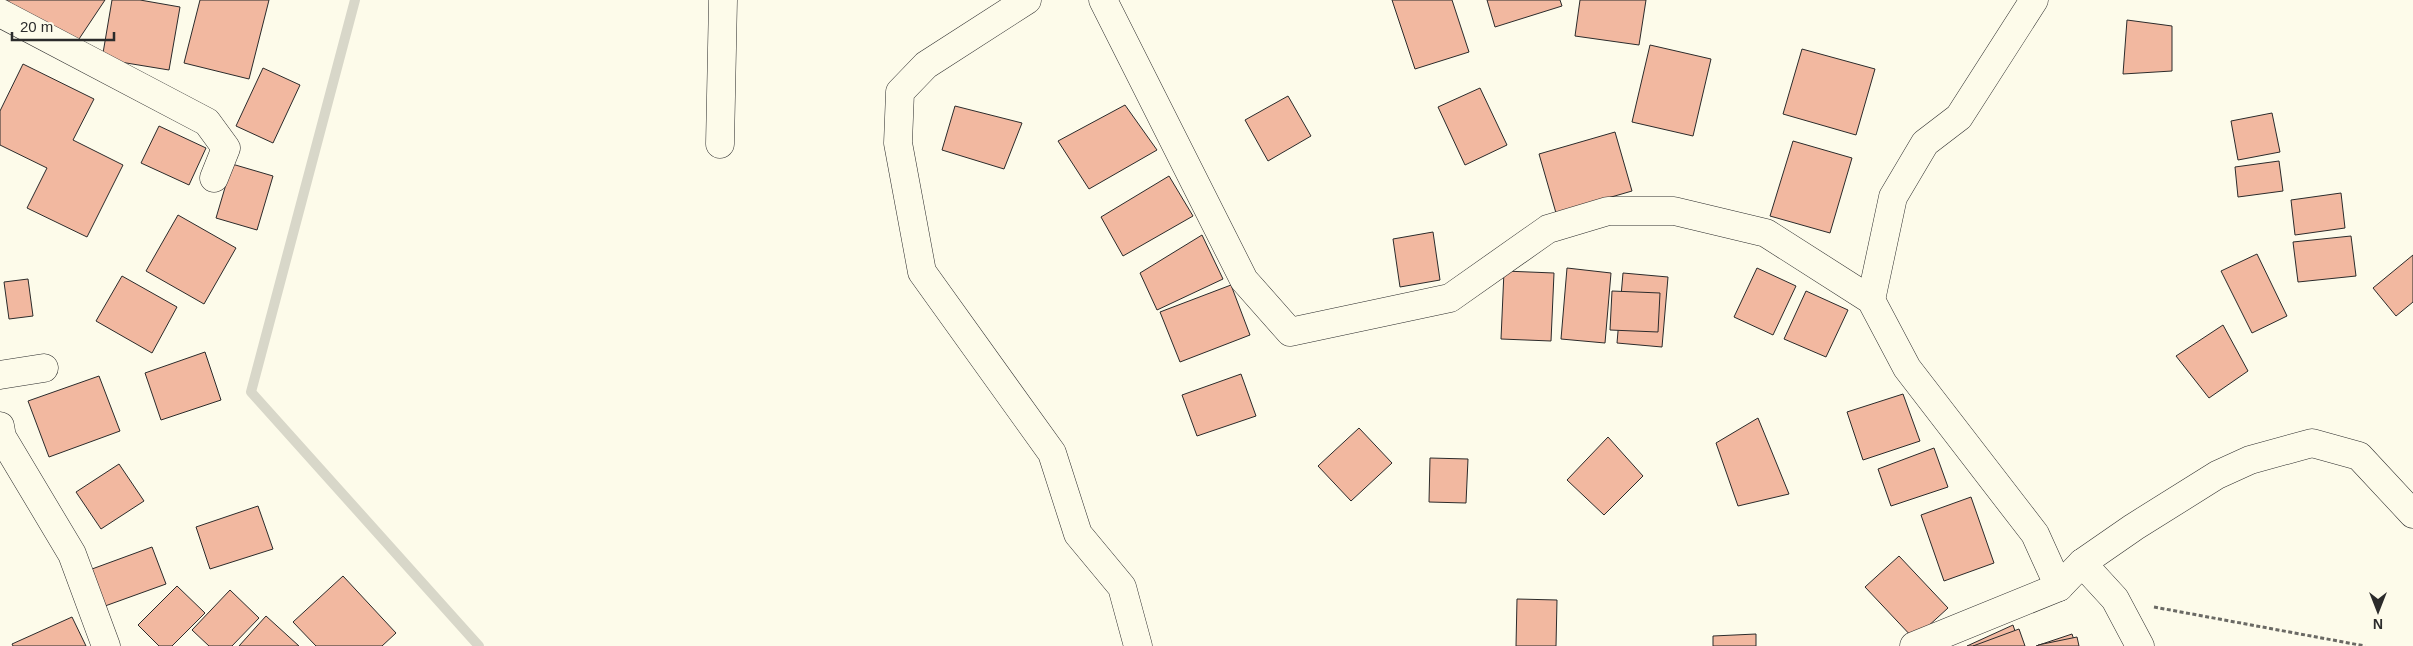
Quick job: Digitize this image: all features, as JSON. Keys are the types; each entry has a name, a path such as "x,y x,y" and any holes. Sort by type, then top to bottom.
{"street":[{"path":"720,144 723,0"},
{"path":"1027,0 926,65 900,92 898,143 922,272 1052,453 1078,534 1122,587 1138,646"},
{"path":"1103,0 1244,280 1290,332 1450,298 1548,229 1608,211 1674,211 1766,233 1871,300 1907,368 2035,534 2059,587"},
{"path":"1871,300 1893,197 1925,143 1959,117 2034,0"},
{"path":"0,13 207,122 226,148 214,178"},
{"path":"0,375 44,368"},
{"path":"0,426 2,437 72,554 106,646"},
{"path":"1914,646 2059,587 2082,563 2134,527 2217,475 2250,460 2312,443 2359,456 2413,514"},
{"path":"2082,563 2116,599 2140,646"}],"path":[{"path":"2116,599 2365,646"}],"building":[{"path":"6,0 105,0 75,45"},
{"path":"112,0 140,0 180,7 169,70 102,59"},
{"path":"200,0 269,0 249,79 184,63"},
{"path":"1392,0 1452,0 1469,52 1415,69"},
{"path":"1487,0 1560,0 1562,6 1495,27"},
{"path":"1580,0 1646,0 1639,45 1575,36"},
{"path":"2127,20 2172,26 2172,71 2123,74"},
{"path":"1650,45 1711,59 1693,136 1632,122"},
{"path":"1802,49 1875,69 1856,135 1783,114"},
{"path":"23,64 94,99 73,140 123,165 87,237 27,208 47,168 0,145 0,111"},
{"path":"263,68 300,85 273,143 236,126"},
{"path":"1480,88 1507,145 1465,165 1438,107"},
{"path":"1288,96 1311,136 1268,161 1245,120"},
{"path":"1125,105 1157,150 1089,189 1058,141"},
{"path":"955,106 1022,123 1004,169 942,150"},
{"path":"2272,113 2280,152 2238,160 2231,121"},
{"path":"159,126 206,148 189,185 141,163"},
{"path":"1615,132 1632,191 1556,213 1539,154"},
{"path":"1793,141 1852,158 1830,233 1770,216"},
{"path":"2279,161 2283,191 2238,197 2235,167"},
{"path":"232,164 273,176 257,230 216,218"},
{"path":"1169,176 1193,216 1123,256 1101,217"},
{"path":"2341,193 2345,228 2295,235 2291,200"},
{"path":"178,215 236,248 204,304 146,271"},
{"path":"1433,232 1440,280 1400,287 1393,239"},
{"path":"1202,235 1223,279 1157,310 1140,273"},
{"path":"2351,236 2356,276 2298,282 2293,242"},
{"path":"2257,254 2287,316 2252,333 2221,271"},
{"path":"2413,255 2413,302 2396,316 2373,288"},
{"path":"1567,268 1611,273 1605,343 1561,339"},
{"path":"1757,268 1796,286 1773,335 1734,317"},
{"path":"1504,271 1554,273 1551,341 1501,339"},
{"path":"1623,273 1668,277 1662,347 1617,343"},
{"path":"122,276 177,307 152,353 96,321"},
{"path":"28,279 33,316 9,319 4,282"},
{"path":"1231,285 1250,335 1180,362 1160,312"},
{"path":"1612,291 1660,293 1658,332 1610,330"},
{"path":"1806,291 1848,310 1826,357 1784,339"},
{"path":"2223,325 2248,371 2209,398 2176,356"},
{"path":"205,352 221,400 161,420 145,373"},
{"path":"1241,374 1256,416 1197,436 1182,395"},
{"path":"99,376 120,431 49,457 28,401"},
{"path":"1903,394 1920,441 1863,460 1847,412"},
{"path":"1758,418 1789,494 1738,506 1716,443"},
{"path":"1359,428 1392,463 1351,501 1318,466"},
{"path":"1608,437 1643,476 1604,515 1567,480"},
{"path":"1934,448 1948,487 1891,506 1878,469"},
{"path":"1430,458 1468,459 1466,503 1429,502"},
{"path":"119,464 144,501 101,529 76,492"},
{"path":"1971,497 1994,563 1944,581 1921,515"},
{"path":"258,506 273,549 210,569 196,527"},
{"path":"152,547 166,584 105,606 92,569"},
{"path":"1899,556 1948,608 1914,639 1865,587"},
{"path":"343,576 396,633 382,646 316,646 293,622"},
{"path":"177,586 205,613 172,646 159,646 138,625"},
{"path":"230,590 259,618 232,646 209,646 192,630"},
{"path":"1517,599 1557,600 1556,646 1516,646"},
{"path":"266,616 299,646 239,646"},
{"path":"72,617 86,646 13,646 12,644"},
{"path":"2013,625 2020,646 1967,646"},
{"path":"2019,629 2025,646 1973,646"},
{"path":"1756,634 1756,646 1713,646 1713,636"},
{"path":"2072,634 2076,646 2036,646"},
{"path":"2077,637 2079,646 2038,646 2038,645"}],"waterway":[{"path":"355,0 251,392 479,646"}]}
